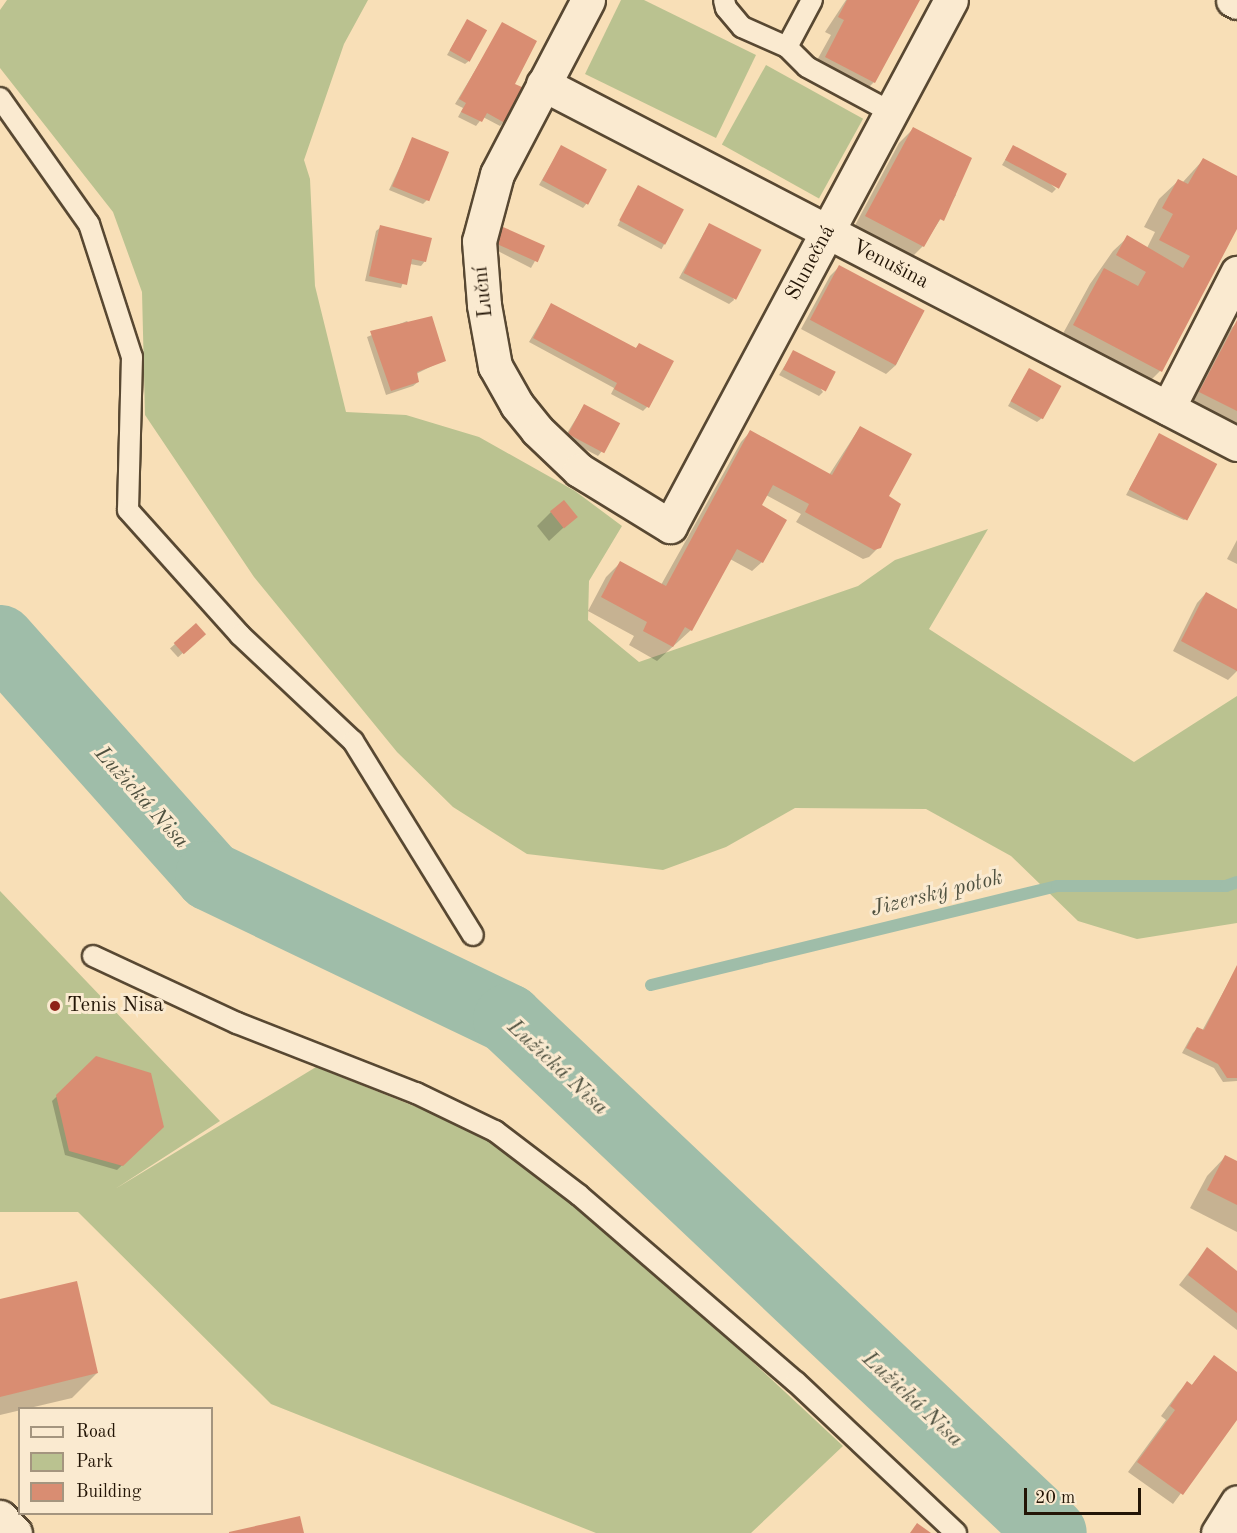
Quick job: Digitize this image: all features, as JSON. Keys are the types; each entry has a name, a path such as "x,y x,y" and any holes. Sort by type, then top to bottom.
{"street":[{"name":"Luční","path":"588,0 497,174 479,241 484,305 495,366 517,405 537,430 579,470 670,526"},
{"name":"Slunečná","path":"670,526 951,0"},
{"name":"Venušina","path":"543,84 1237,444"},
{"path":"1168,408 1237,273"},
{"path":"1218,1533 1237,1503"},
{"path":"0,1517 15,1533"}],"lane":[{"path":"724,0 726,8 742,27 786,47 807,67 891,112"},
{"path":"786,47 812,0"},
{"path":"0,99 89,224 132,357 128,510 240,634 353,741 473,935"},
{"path":"93,956 237,1023 416,1093 495,1131 579,1195 796,1382 956,1533"}],"green space":[{"path":"7,0 368,0 344,44 304,160 310,179 315,286 346,412 406,415 479,437 575,491 622,526 589,581 588,620 639,662 858,586 895,560 988,529 929,629 1134,762 1237,696 1237,923 1137,939 1078,921 1011,856 926,809 795,808 726,847 663,870 527,854 453,807 397,752 254,577 145,415 142,292 113,212 0,68 0,10"},
{"path":"621,0 644,0 756,55 716,138 585,74"},
{"path":"766,65 863,119 819,198 722,145"},
{"path":"0,891 220,1121 115,1189 316,1067 489,1136 669,1284 843,1446 751,1533 596,1533 271,1404 78,1212 0,1212"}],"building":[{"path":"847,0 920,0 875,83 825,57 844,20 838,17"},
{"path":"467,19 487,30 470,62 450,50"},
{"path":"502,22 537,41 515,84 524,88 505,123 487,113 482,122 461,112 466,103 459,99"},
{"path":"913,127 972,158 944,221 940,219 924,247 865,216"},
{"path":"412,137 449,152 429,201 392,186"},
{"path":"561,145 607,169 588,205 542,180"},
{"path":"1013,145 1067,174 1059,189 1005,160"},
{"path":"1203,158 1237,176 1237,229 1162,372 1073,325 1104,268 1138,286 1146,272 1116,255 1127,235 1183,268 1190,256 1159,240 1173,214 1162,208 1178,179 1188,184"},
{"path":"638,185 684,209 665,245 619,220"},
{"path":"709,223 762,250 736,300 684,273"},
{"path":"380,225 432,238 426,262 412,259 407,285 369,276"},
{"path":"503,227 545,246 538,262 496,243"},
{"path":"839,265 925,311 896,365 810,320"},
{"path":"551,303 636,348 639,343 674,361 649,408 614,389 617,383 533,338"},
{"path":"432,316 446,361 417,372 419,382 391,391 370,331"},
{"path":"1237,320 1237,411 1199,392"},
{"path":"793,350 836,372 826,391 783,370"},
{"path":"1029,368 1061,386 1043,419 1011,401"},
{"path":"584,404 620,423 604,453 568,434"},
{"path":"860,426 912,454 889,496 901,504 881,548 874,550 805,512 809,504 773,485 762,505 787,520 763,563 737,549 692,631 685,627 673,647 643,631 647,622 601,597 620,561 666,586 750,430 832,475"},
{"path":"1159,433 1217,464 1187,520 1129,490"},
{"path":"564,500 578,517 564,528 550,511"},
{"path":"1206,592 1237,609 1237,671 1181,641"},
{"path":"196,623 206,634 184,654 174,643"},
{"path":"1237,965 1237,1078 1227,1078 1218,1064 1186,1048 1197,1027 1204,1030"},
{"path":"96,1056 151,1073 164,1127 123,1166 69,1151 56,1095"},
{"path":"1225,1155 1237,1161 1237,1205 1207,1190"},
{"path":"1207,1247 1237,1271 1237,1313 1188,1275"},
{"path":"77,1281 98,1373 0,1397 0,1299"},
{"path":"1214,1355 1237,1372 1237,1420 1183,1495 1137,1462 1175,1410 1170,1406 1187,1381 1192,1385"},
{"path":"300,1516 304,1533 229,1533 229,1532"},
{"path":"917,1523 931,1533 910,1533"}],"waterway":[{"name":"Lužická Nisa","path":"0,640 210,876 508,1019 1052,1533"},
{"name":"Jizerský potok","path":"651,985 1057,886 1226,886 1237,882"}],"place":[{"name":"Tenis Nisa","path":"55,1006"}]}
